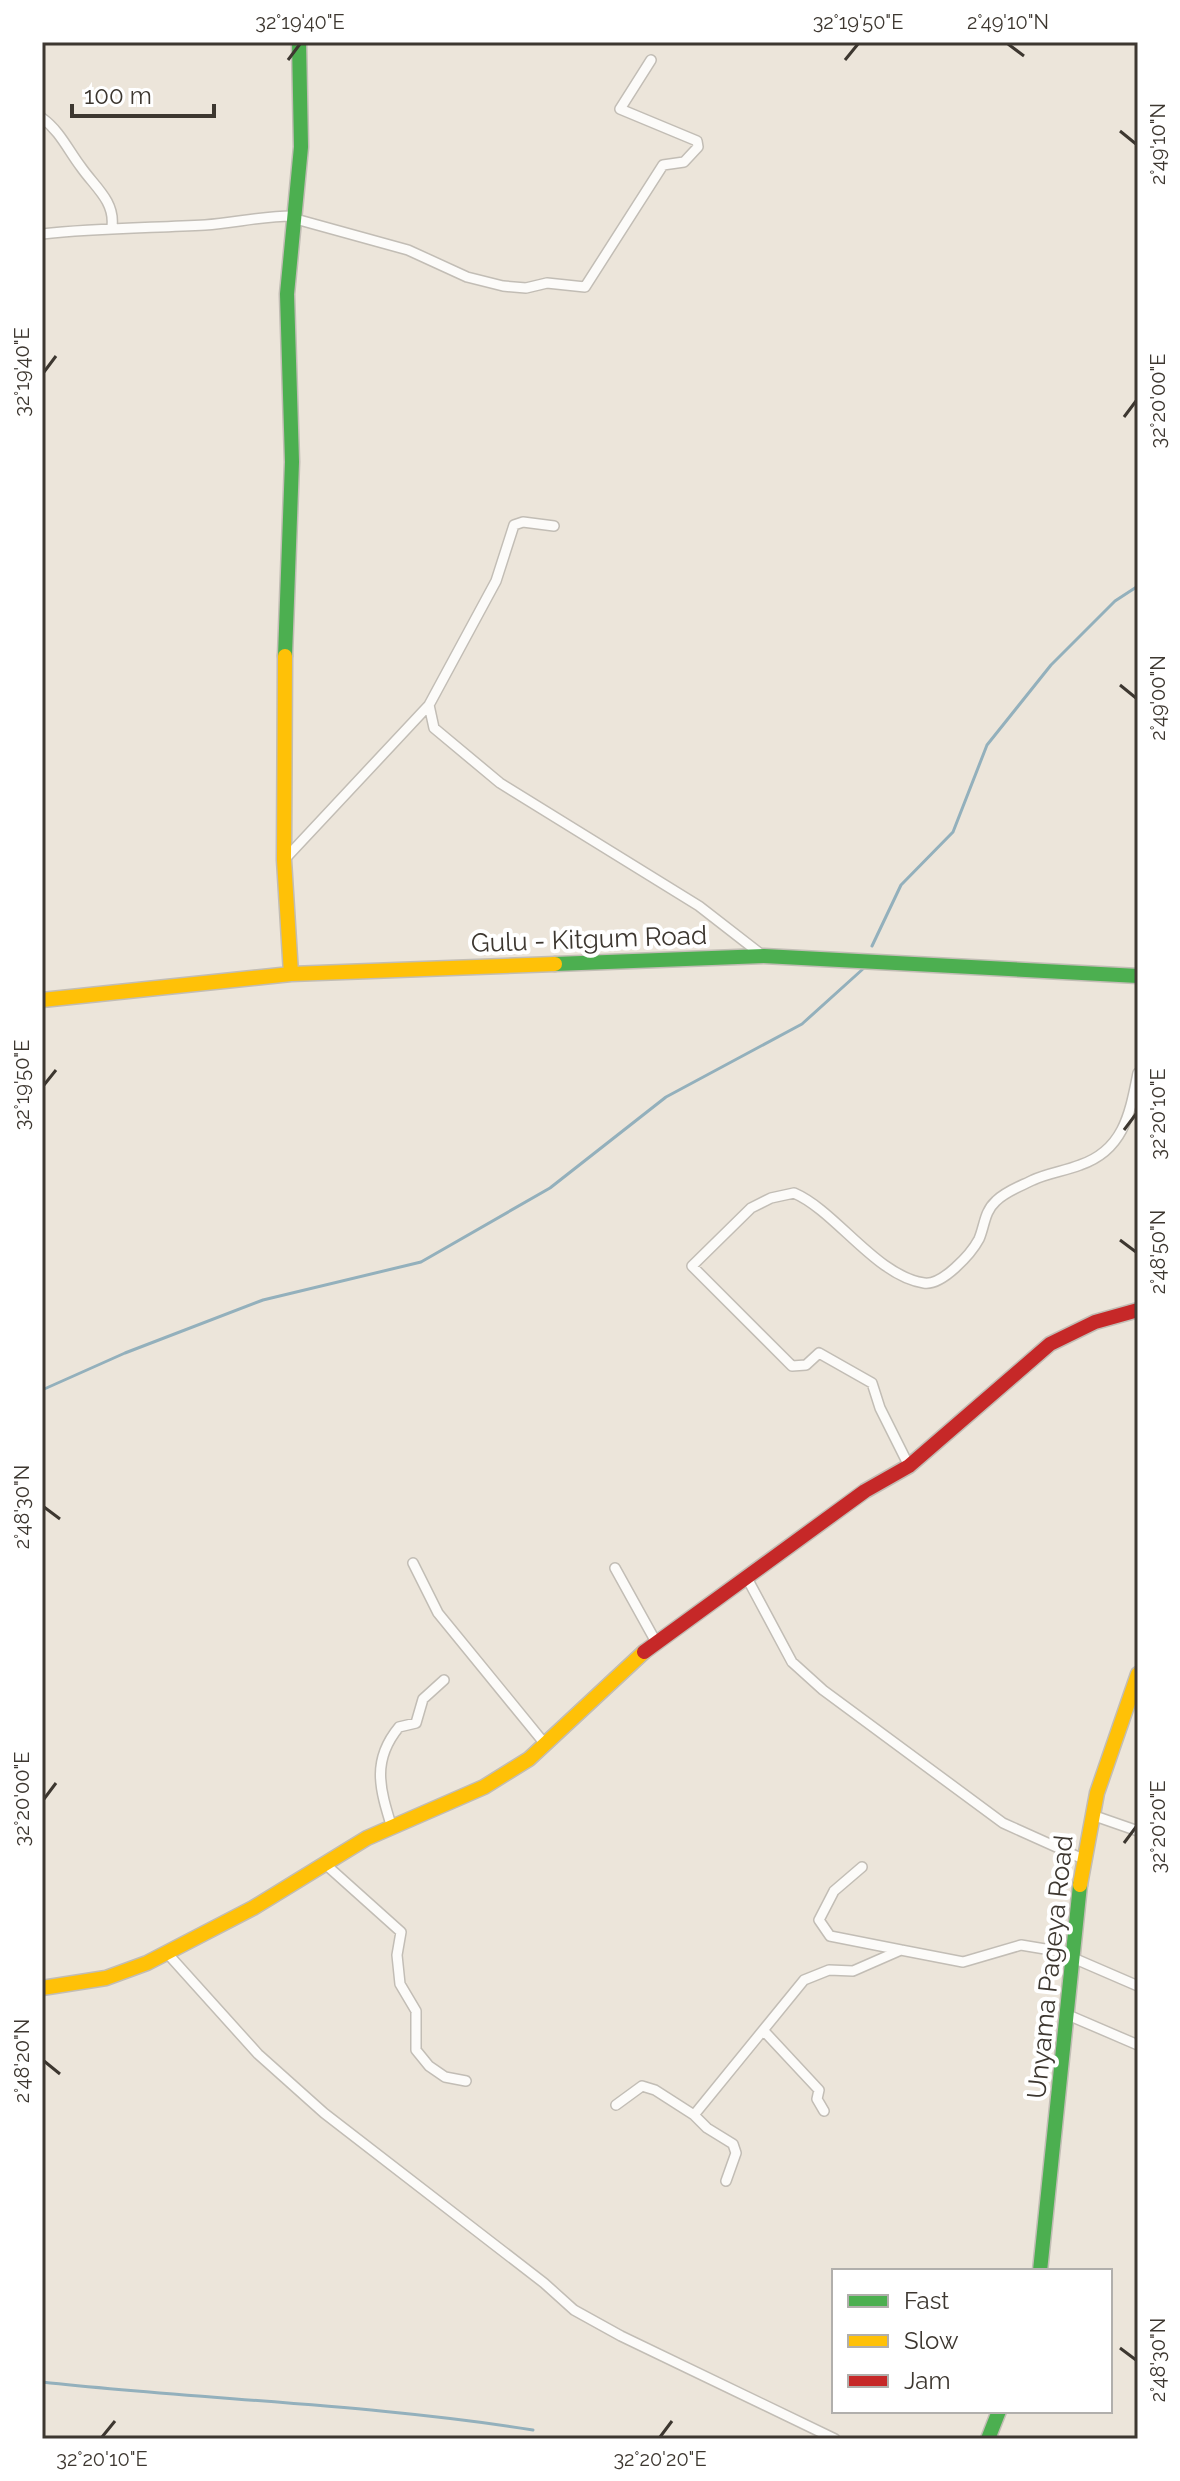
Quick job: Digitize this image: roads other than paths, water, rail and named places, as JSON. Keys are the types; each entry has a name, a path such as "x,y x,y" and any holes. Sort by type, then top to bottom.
{"street":[{"path":"291,974 284,860 284,688 292,462 287,294 301,147 299,42"},
{"path":"42,234 112,226 210,225 244,218 292,217 408,250 467,277 503,286 526,288 547,283 585,287 663,165 684,162 698,147 697,141 620,109 651,60"},
{"path":"42,118 75,154 78,164 102,193 113,211 112,226"},
{"path":"284,860 429,705 496,581 514,525 523,522 554,526"},
{"path":"429,705 434,728 500,783 699,906 764,956"},
{"name":"Gulu - Kitgum Road","path":"42,1000 291,974 764,956 1138,976"},
{"path":"909,1466 868,1378 819,1353 806,1365 792,1366 692,1266 751,1208 771,1198 794,1193 890,1267 920,1282 938,1282 949,1274 976,1242 986,1214 1000,1196 1044,1175 1083,1164 1118,1140 1130,1111 1138,1073"},
{"path":"42,1988 106,1978 167,1953 253,1908 324,1863 392,1828 484,1787 529,1759 656,1642 865,1491 909,1466 1050,1344 1095,1322 1138,1310"},
{"path":"413,1563 438,1613 545,1744"},
{"path":"615,1568 656,1642"},
{"path":"747,1578 792,1662 823,1690 854,1710 910,1758 944,1777 1003,1823 1083,1859"},
{"name":"Unyama Pageya Road","path":"1040,2269 1083,1859 1092,1815 1138,1674"},
{"path":"392,1828 382,1795 380,1757 399,1727 416,1723 423,1699 444,1680"},
{"path":"1092,1815 1138,1831"},
{"path":"324,1863 401,1932 397,1955 400,1984 416,2011 416,2050 429,2066 445,2077 466,2081"},
{"path":"862,1867 834,1891 819,1920 830,1936 963,1962 1021,1945 1041,1946 1138,1986"},
{"path":"694,2115 804,1980 829,1970 853,1971 901,1950"},
{"path":"167,1953 258,2054 324,2113 544,2283 574,2310 784,2417 835,2439"},
{"path":"1068,2015 1138,2045"},
{"path":"764,2031 819,2090 817,2099 824,2111"},
{"path":"616,2105 642,2086 655,2090 694,2115 707,2128 733,2144 736,2153 726,2181"},
{"path":"988,2439 998,2413"}],"waterway":[{"path":"872,946 901,885 953,832 987,745 1051,665 1115,601 1138,586"},
{"path":"42,1390 125,1353 263,1300 421,1262 550,1188 666,1097 802,1024 864,968"},
{"path":"42,2382 411,2414 533,2430"}]}
